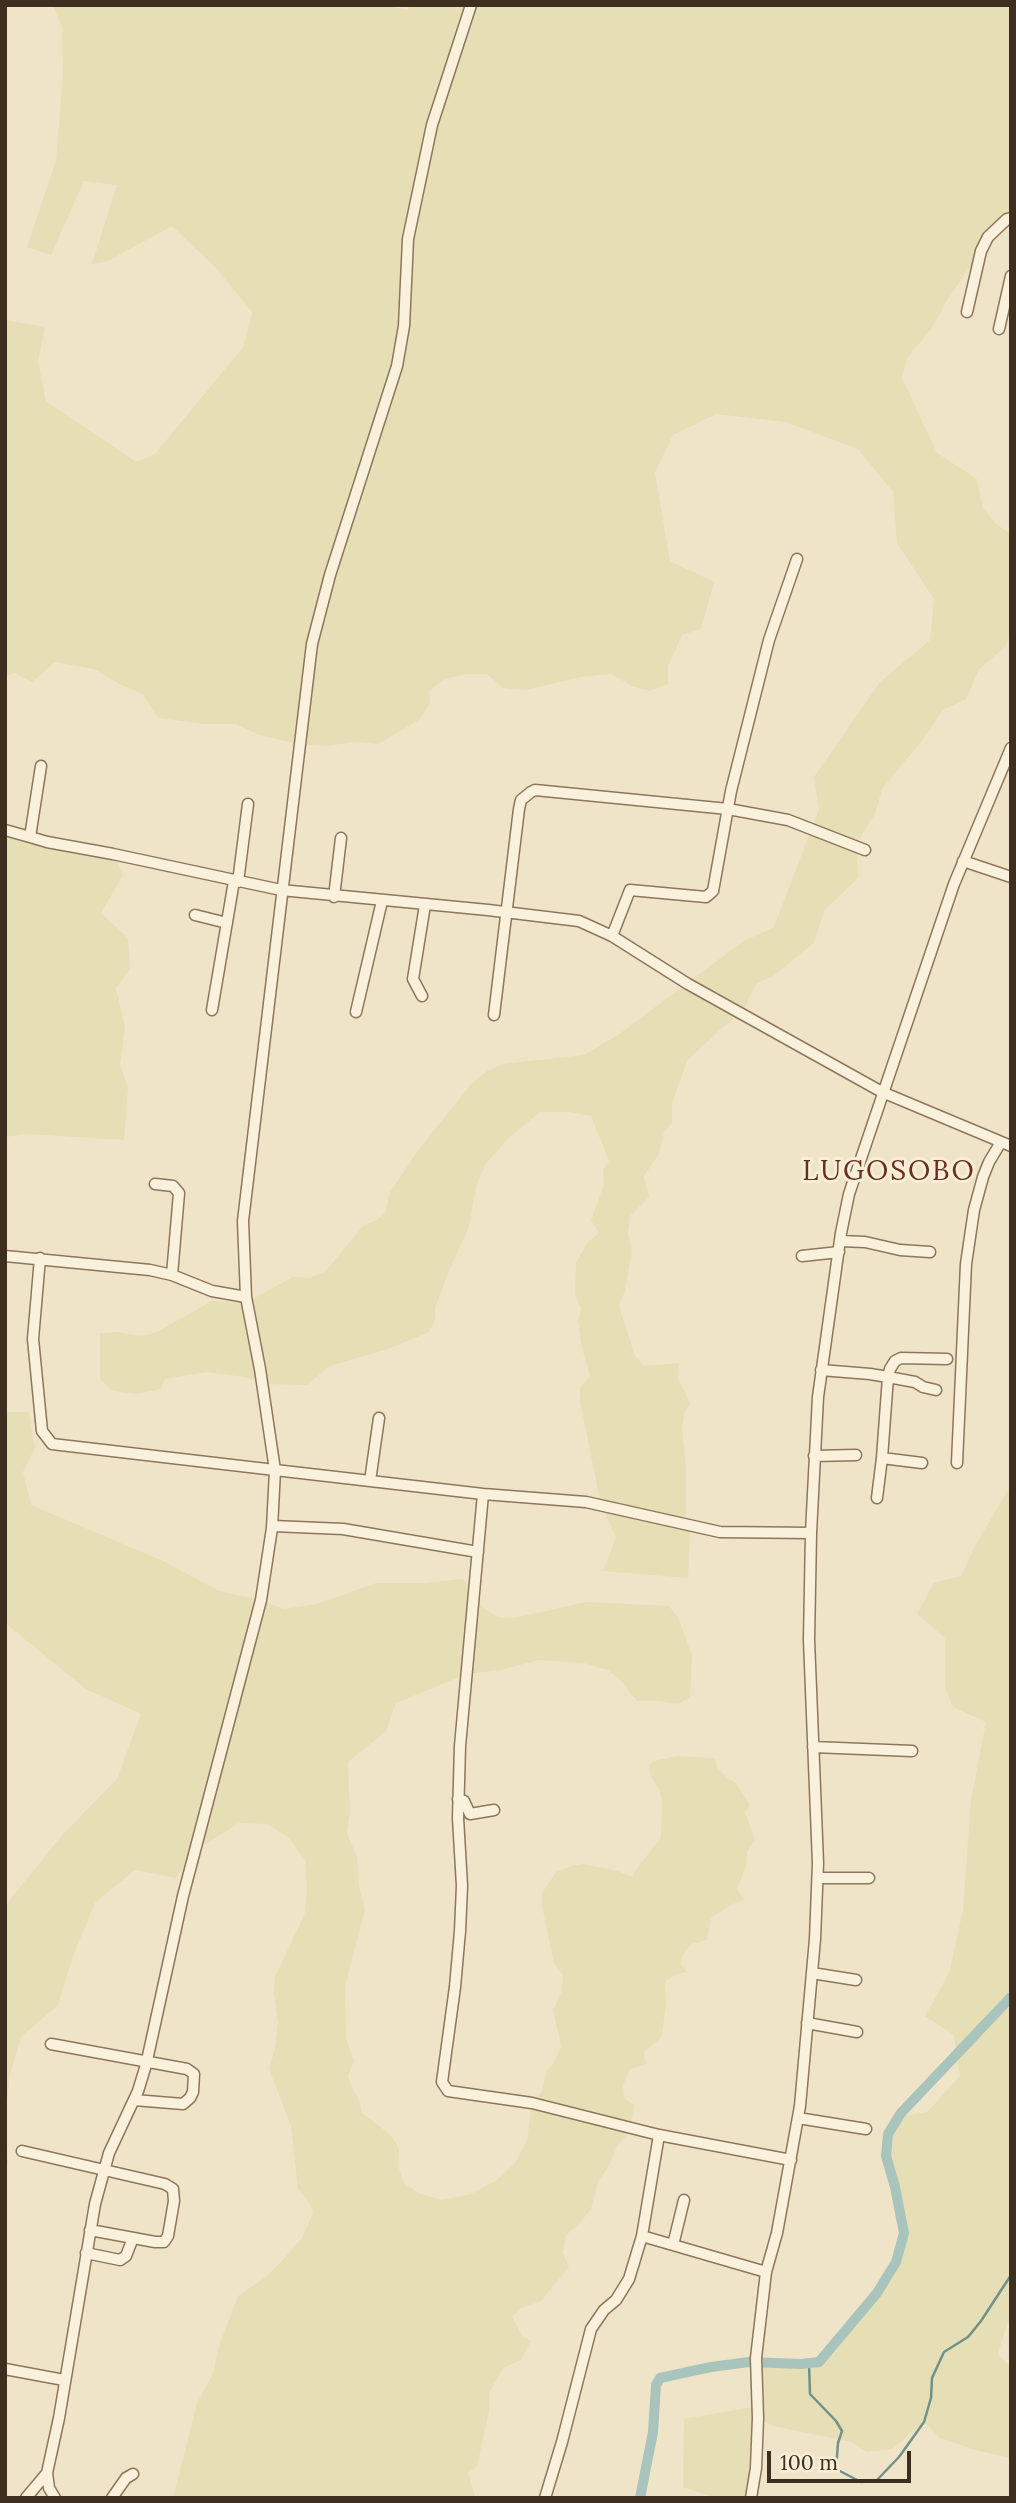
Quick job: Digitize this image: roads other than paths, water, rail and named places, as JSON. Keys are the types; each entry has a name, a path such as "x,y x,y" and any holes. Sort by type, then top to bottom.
{"street":[{"path":"55,2498 49,2488 47,2473 103,2171 117,2133 134,2100 147,2062 183,1896 261,1600 272,1526 275,1470 246,1297 243,1221 312,644 330,575 397,366 404,326 408,239 432,125 471,5"},
{"path":"967,312 981,251 988,237 1011,218"},
{"path":"999,329 1011,276"},
{"path":"612,936 630,890 706,897 713,891 728,809 769,640 797,559"},
{"path":"751,2498 757,2455 756,2362 766,2272 777,2233 798,2118 812,1973 818,1878 809,1640 811,1533 821,1370 839,1247 849,1194 883,1091 963,861 1011,748"},
{"path":"30,837 41,766"},
{"path":"494,1014 519,809 521,800 531,792 536,790 728,809 788,820 865,850"},
{"path":"212,1010 248,804"},
{"path":"5,830 47,842 281,890 579,921 612,936 688,984 883,1091 1006,1144 989,1162 974,1210 966,1264 957,1464"},
{"path":"334,897 341,838"},
{"path":"963,861 1011,877"},
{"path":"356,1012 382,901"},
{"path":"422,996 413,979 425,905"},
{"path":"195,915 227,923"},
{"path":"155,1184 177,1188 180,1198 172,1275"},
{"path":"802,1255 865,1242 900,1250 930,1252"},
{"path":"5,1255 172,1275 212,1291 246,1297"},
{"path":"40,1258 33,1339 42,1431 52,1444 483,1494 586,1502 720,1532 811,1533"},
{"path":"877,1498 888,1377 892,1363 897,1359 947,1359"},
{"path":"821,1370 888,1377 915,1382 936,1390"},
{"path":"370,1481 379,1418"},
{"path":"814,1456 856,1455"},
{"path":"882,1458 922,1463"},
{"path":"483,1494 460,1746 458,1799 462,1886 455,1987 442,2077 445,2088 448,2091 532,2103 659,2135 791,2160"},
{"path":"272,1526 343,1529 478,1552"},
{"path":"813,1747 912,1751"},
{"path":"458,1799 464,1801 470,1814 494,1810"},
{"path":"818,1878 869,1878"},
{"path":"812,1973 856,1980"},
{"path":"807,2023 858,2032"},
{"path":"51,2044 191,2070 195,2077 193,2092 183,2104 134,2100"},
{"path":"798,2118 866,2129"},
{"path":"545,2498 591,2329 623,2290 642,2236 659,2135"},
{"path":"22,2151 164,2184 173,2189 174,2201 166,2239 160,2243 90,2230"},
{"path":"673,2245 684,2200"},
{"path":"642,2236 766,2272"},
{"path":"86,2253 120,2260 126,2256 132,2238"},
{"path":"5,2369 64,2380"},
{"path":"26,2498 47,2473"},
{"path":"112,2498 132,2474"}],"waterway":[{"path":"640,2498 653,2432 656,2385 660,2378 749,2362 819,2362 877,2293 896,2262 904,2233 886,2156 888,2134 901,2113 1011,1997"},
{"path":"809,2364 810,2394 842,2431 836,2469 861,2482 877,2480 899,2457 924,2422 931,2398 932,2378 944,2352 968,2337 1011,2275"}],"district":[{"name":"LUGOSOBO","path":"889,1172"}]}
